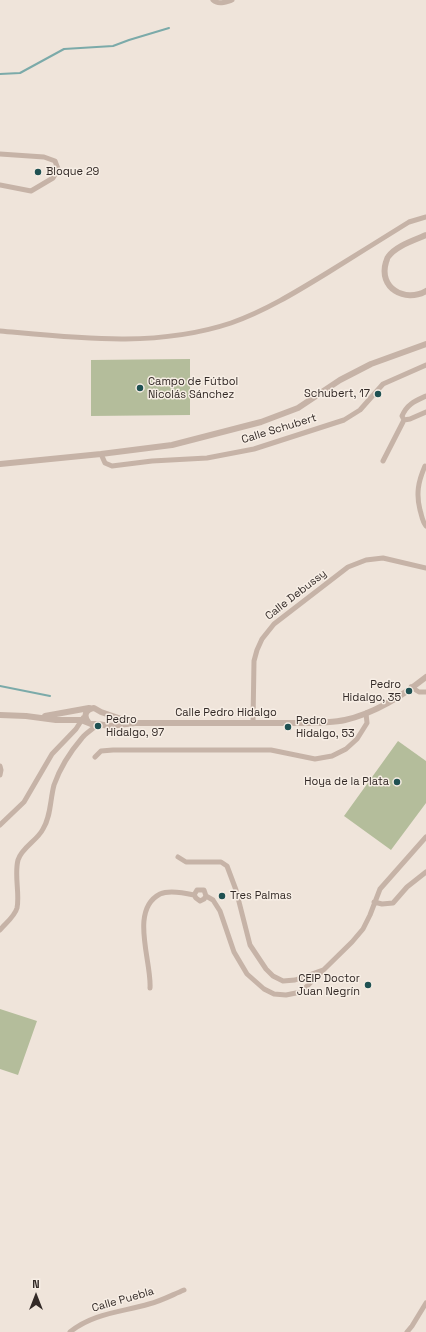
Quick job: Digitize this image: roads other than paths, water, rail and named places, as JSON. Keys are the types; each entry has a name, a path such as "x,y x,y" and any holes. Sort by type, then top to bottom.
{"street":[{"path":"213,0 214,2 222,3 232,0"},
{"path":"0,154 44,157 55,161 58,169 53,178 31,191 0,185"},
{"path":"0,331 112,340 144,339 184,334 231,323 270,306 308,285 409,222 426,217"},
{"path":"426,235 400,247 388,256 384,269 386,282 395,292 409,296 426,291"},
{"path":"0,464 172,445 261,422 298,408 340,380 371,364 426,344"},
{"name":"Calle Schubert","path":"101,454 105,463 112,466 152,461 206,458 254,448 344,420 360,410 383,384 426,366"},
{"path":"383,461 404,420 402,416 405,408 426,396"},
{"path":"404,420 426,412"},
{"path":"426,466 418,487 418,500 423,511 423,522 426,526"},
{"name":"Calle Debussy","path":"253,722 254,661 262,639 274,624 348,567 366,560 384,558 426,568"},
{"name":"Calle Pedro Hidalgo","path":"135,723 317,723 345,720 388,704 426,677"},
{"path":"411,688 419,692 426,692"},
{"path":"0,825 24,802 52,754 76,729 87,711 91,708"},
{"path":"38,718 97,708 101,712 135,723"},
{"path":"0,930 9,921 17,909 18,858 43,830 49,817 51,796 55,783 66,759 83,737 92,731 102,720 101,712"},
{"path":"95,757 101,751 113,750 271,750 315,759 332,756 346,749 357,739 367,723 366,713"},
{"path":"0,715 56,720 83,718 93,725 98,724 109,726 135,723"},
{"path":"0,766 0,775"},
{"path":"194,895 197,890 202,889 206,892 206,896 213,900 220,911 234,952 247,974 264,989 274,994 286,995 301,992 326,969 363,929 380,889 426,837"},
{"path":"178,857 186,862 221,862 227,866 236,890 250,945 266,969 273,976 282,981 295,980 326,969"},
{"path":"374,902 382,904 393,902 407,887 426,872"},
{"path":"150,988 151,979 144,938 144,926 147,910 152,901 161,894 171,893 194,895 200,901 206,896"},
{"name":"Calle Puebla","path":"70,1332 77,1326 92,1319 109,1313 150,1304 184,1290"},
{"path":"407,1332 426,1303"}],"waterway":[{"path":"0,74 20,73 64,49 113,46 169,28"},
{"path":"0,686 50,696"}],"place":[{"name":"Bloque 29","path":"38,172"},
{"name":"Campo de Fútbol Nicolás Sánchez","path":"140,388"},
{"name":"Schubert, 17","path":"378,394"},
{"name":"Pedro Hidalgo, 35","path":"409,691"},
{"name":"Pedro Hidalgo, 97","path":"98,726"},
{"name":"Pedro Hidalgo, 53","path":"288,727"},
{"name":"Hoya de la Plata","path":"397,782"},
{"name":"Tres Palmas","path":"222,896"},
{"name":"CEIP Doctor Juan Negrín","path":"368,985"}]}
